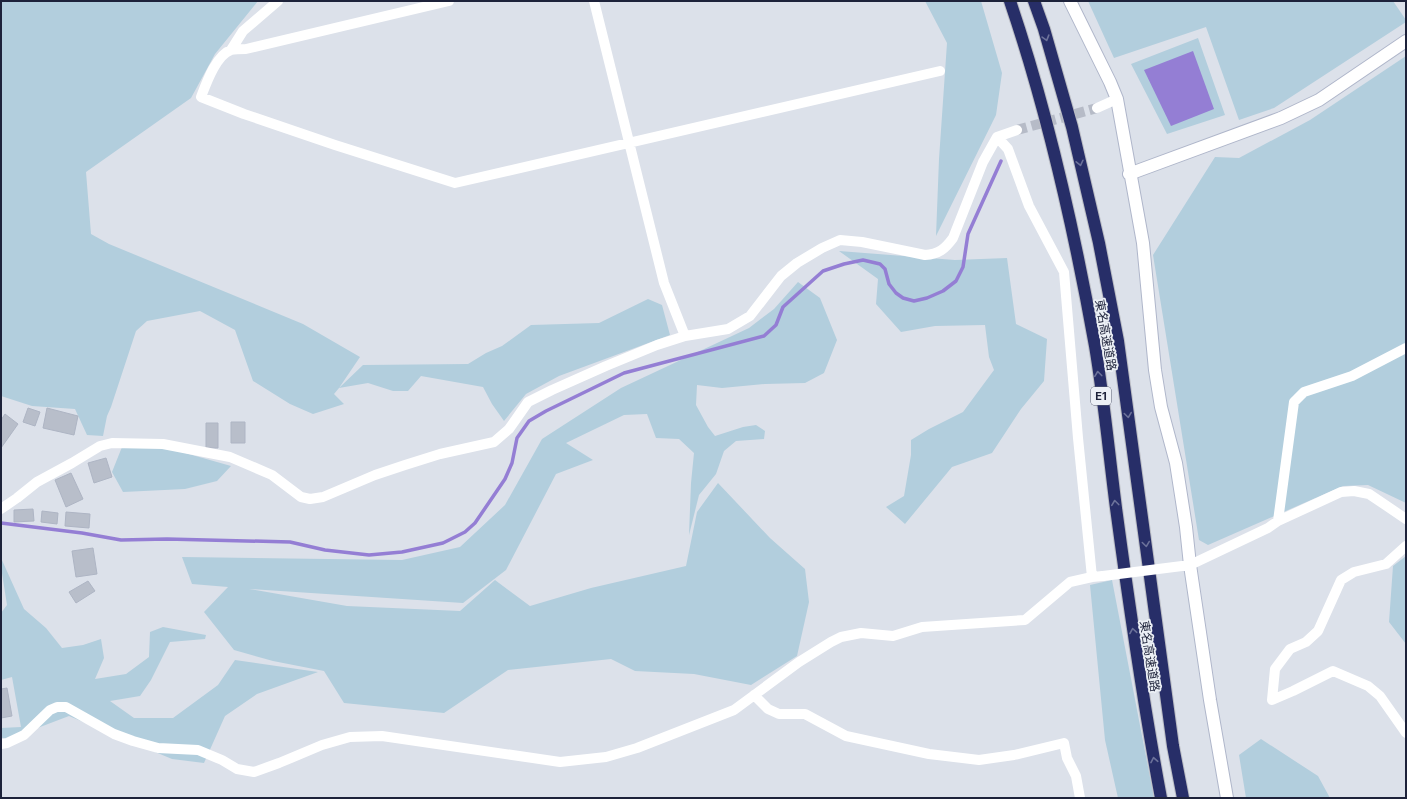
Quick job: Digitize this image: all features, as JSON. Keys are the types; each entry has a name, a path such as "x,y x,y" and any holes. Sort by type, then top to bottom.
{"highway":[{"name":"東名高速道路","path":"1010,1 1027,50 1050,134 1076,246 1095,347 1131,619 1147,724 1161,798"},
{"name":"東名高速道路","path":"1034,1 1044,29 1072,127 1099,243 1116,334 1174,746 1183,798"}],"street":[{"path":"231,50 243,31 278,1"},
{"path":"449,1 246,49 231,50 224,54 210,74 201,97 244,114 335,145 455,182 940,71"},
{"path":"594,1 664,282 686,336"},
{"path":"1070,1 1117,99 1143,243 1156,377 1161,406 1176,463 1186,527 1186,566 1227,798"},
{"path":"1130,174 1281,118 1319,100 1406,41"},
{"path":"1097,108 1117,99"},
{"path":"1,509 37,482 100,446 112,443 163,444 230,457 272,475 302,497 310,499 323,497 398,467 440,454 494,442 509,429 528,402 606,366 657,345 686,336 728,329 750,316 781,276 797,263 822,248 840,240 862,242 925,255 934,255 941,252 953,238 983,162 997,137 1017,130"},
{"path":"997,137 1008,149 1029,206 1064,272 1079,445 1097,576"},
{"path":"1278,522 1294,402 1304,392 1352,376 1406,348"},
{"path":"1,744 7,743 24,735 50,710 57,707 66,707 114,734 133,741 158,748 198,750 222,760 237,769 254,772 322,745 350,737 382,736 560,762 606,757 637,748 734,710 799,662 840,638 861,633 893,636 922,627 1025,620 1070,582 1097,576 1186,566 1341,492 1354,491 1369,494 1406,520"},
{"path":"1406,546 1386,564 1354,572 1341,580 1318,631 1306,642 1290,649 1275,669 1272,700 1333,671 1368,686 1380,696 1406,733"},
{"path":"754,695 768,708 779,714 806,714 846,736 929,754 979,760 1014,755 1064,743 1067,758 1076,776 1080,798"}],"shaded area":[{"path":"1,1 258,1 215,54 191,98 86,172 91,234 109,244 303,324 360,357 334,394 344,404 313,414 290,404 253,381 235,330 200,311 147,321 136,331 107,416 103,436 87,435 75,409 32,406 1,396"},
{"path":"925,1 981,1 1002,73 996,115 936,236 939,159 947,43"},
{"path":"1088,1 1393,1 1406,22 1274,108 1239,120 1206,27 1114,58"},
{"path":"1198,38 1225,115 1167,134 1131,64"},
{"path":"1193,51 1214,109 1171,126 1144,70"},
{"path":"1406,56 1406,503 1368,485 1343,486 1208,545 1199,540 1153,255 1215,157 1239,158 1310,120"},
{"path":"839,251 955,260 1007,258 1016,324 1047,339 1044,381 1021,409 992,453 952,467 905,524 886,507 904,496 911,455 911,440 963,412 994,370 989,357 985,325 935,326 901,332 876,304 878,279"},
{"path":"798,282 820,298 837,340 824,373 805,383 765,384 722,388 697,385 696,405 708,427 715,436 743,427 756,425 765,431 764,439 736,441 724,451 716,474 699,495 689,535 694,453 679,439 656,438 647,414 624,415 566,443 593,460 556,474 506,570 463,603 249,589 347,606 460,611 495,580 530,606 591,588 686,566 697,512 718,483 770,538 805,569 809,602 797,656 751,685 694,674 635,671 611,659 508,670 444,713 344,703 324,671 273,661 234,650 204,612 228,587 192,584 182,557 402,560 460,547 505,505 542,439 621,388 749,328 774,309"},
{"path":"648,299 662,305 670,335 559,376 526,394 504,421 492,404 483,387 421,376 408,391 393,391 368,383 339,388 363,365 468,364 486,353 502,346 531,325 599,323"},
{"path":"122,447 164,447 231,466 217,481 185,489 123,492 112,472"},
{"path":"1406,556 1406,644 1389,622 1393,566"},
{"path":"1,558 24,609 46,628 62,648 83,645 101,639 104,658 95,679 126,674 149,657 150,632 163,627 206,635 205,639 170,642 151,680 140,696 110,701 134,718 173,718 218,685 235,660 318,672 257,694 225,716 204,763 172,759 69,716 6,740 1,737 1,728 21,727 12,677 1,680 1,613 7,605"},
{"path":"1112,580 1154,798 1118,798 1105,740 1090,585"},
{"path":"1261,739 1318,776 1330,798 1246,798 1239,755"}],"building":[{"path":"28,408 40,412 35,426 23,422"},
{"path":"47,408 78,416 74,435 43,428"},
{"path":"5,414 18,424 1,448 1,420"},
{"path":"231,422 245,422 245,443 231,443"},
{"path":"206,423 218,423 218,448 206,448"},
{"path":"106,458 112,477 94,483 88,463"},
{"path":"71,473 83,499 66,507 55,480"},
{"path":"33,509 34,521 14,522 14,510"},
{"path":"42,511 58,513 57,524 41,522"},
{"path":"66,512 90,514 89,528 65,526"},
{"path":"93,548 97,574 76,577 72,551"},
{"path":"88,581 95,591 76,603 69,592"},
{"path":"7,688 12,716 1,718 1,689"}],"waterway":[{"path":"1,523 82,533 121,540 167,539 290,542 325,550 369,555 402,552 443,543 465,532 475,523 505,479 512,463 517,438 529,421 546,411 624,373 764,336 776,325 783,307 823,271 863,260 880,264 885,269 889,284 896,293 903,298 914,301 927,298 943,291 956,281 963,267 968,234 1001,161"}],"tunnel":[{"path":"1017,130 1097,108"}]}
